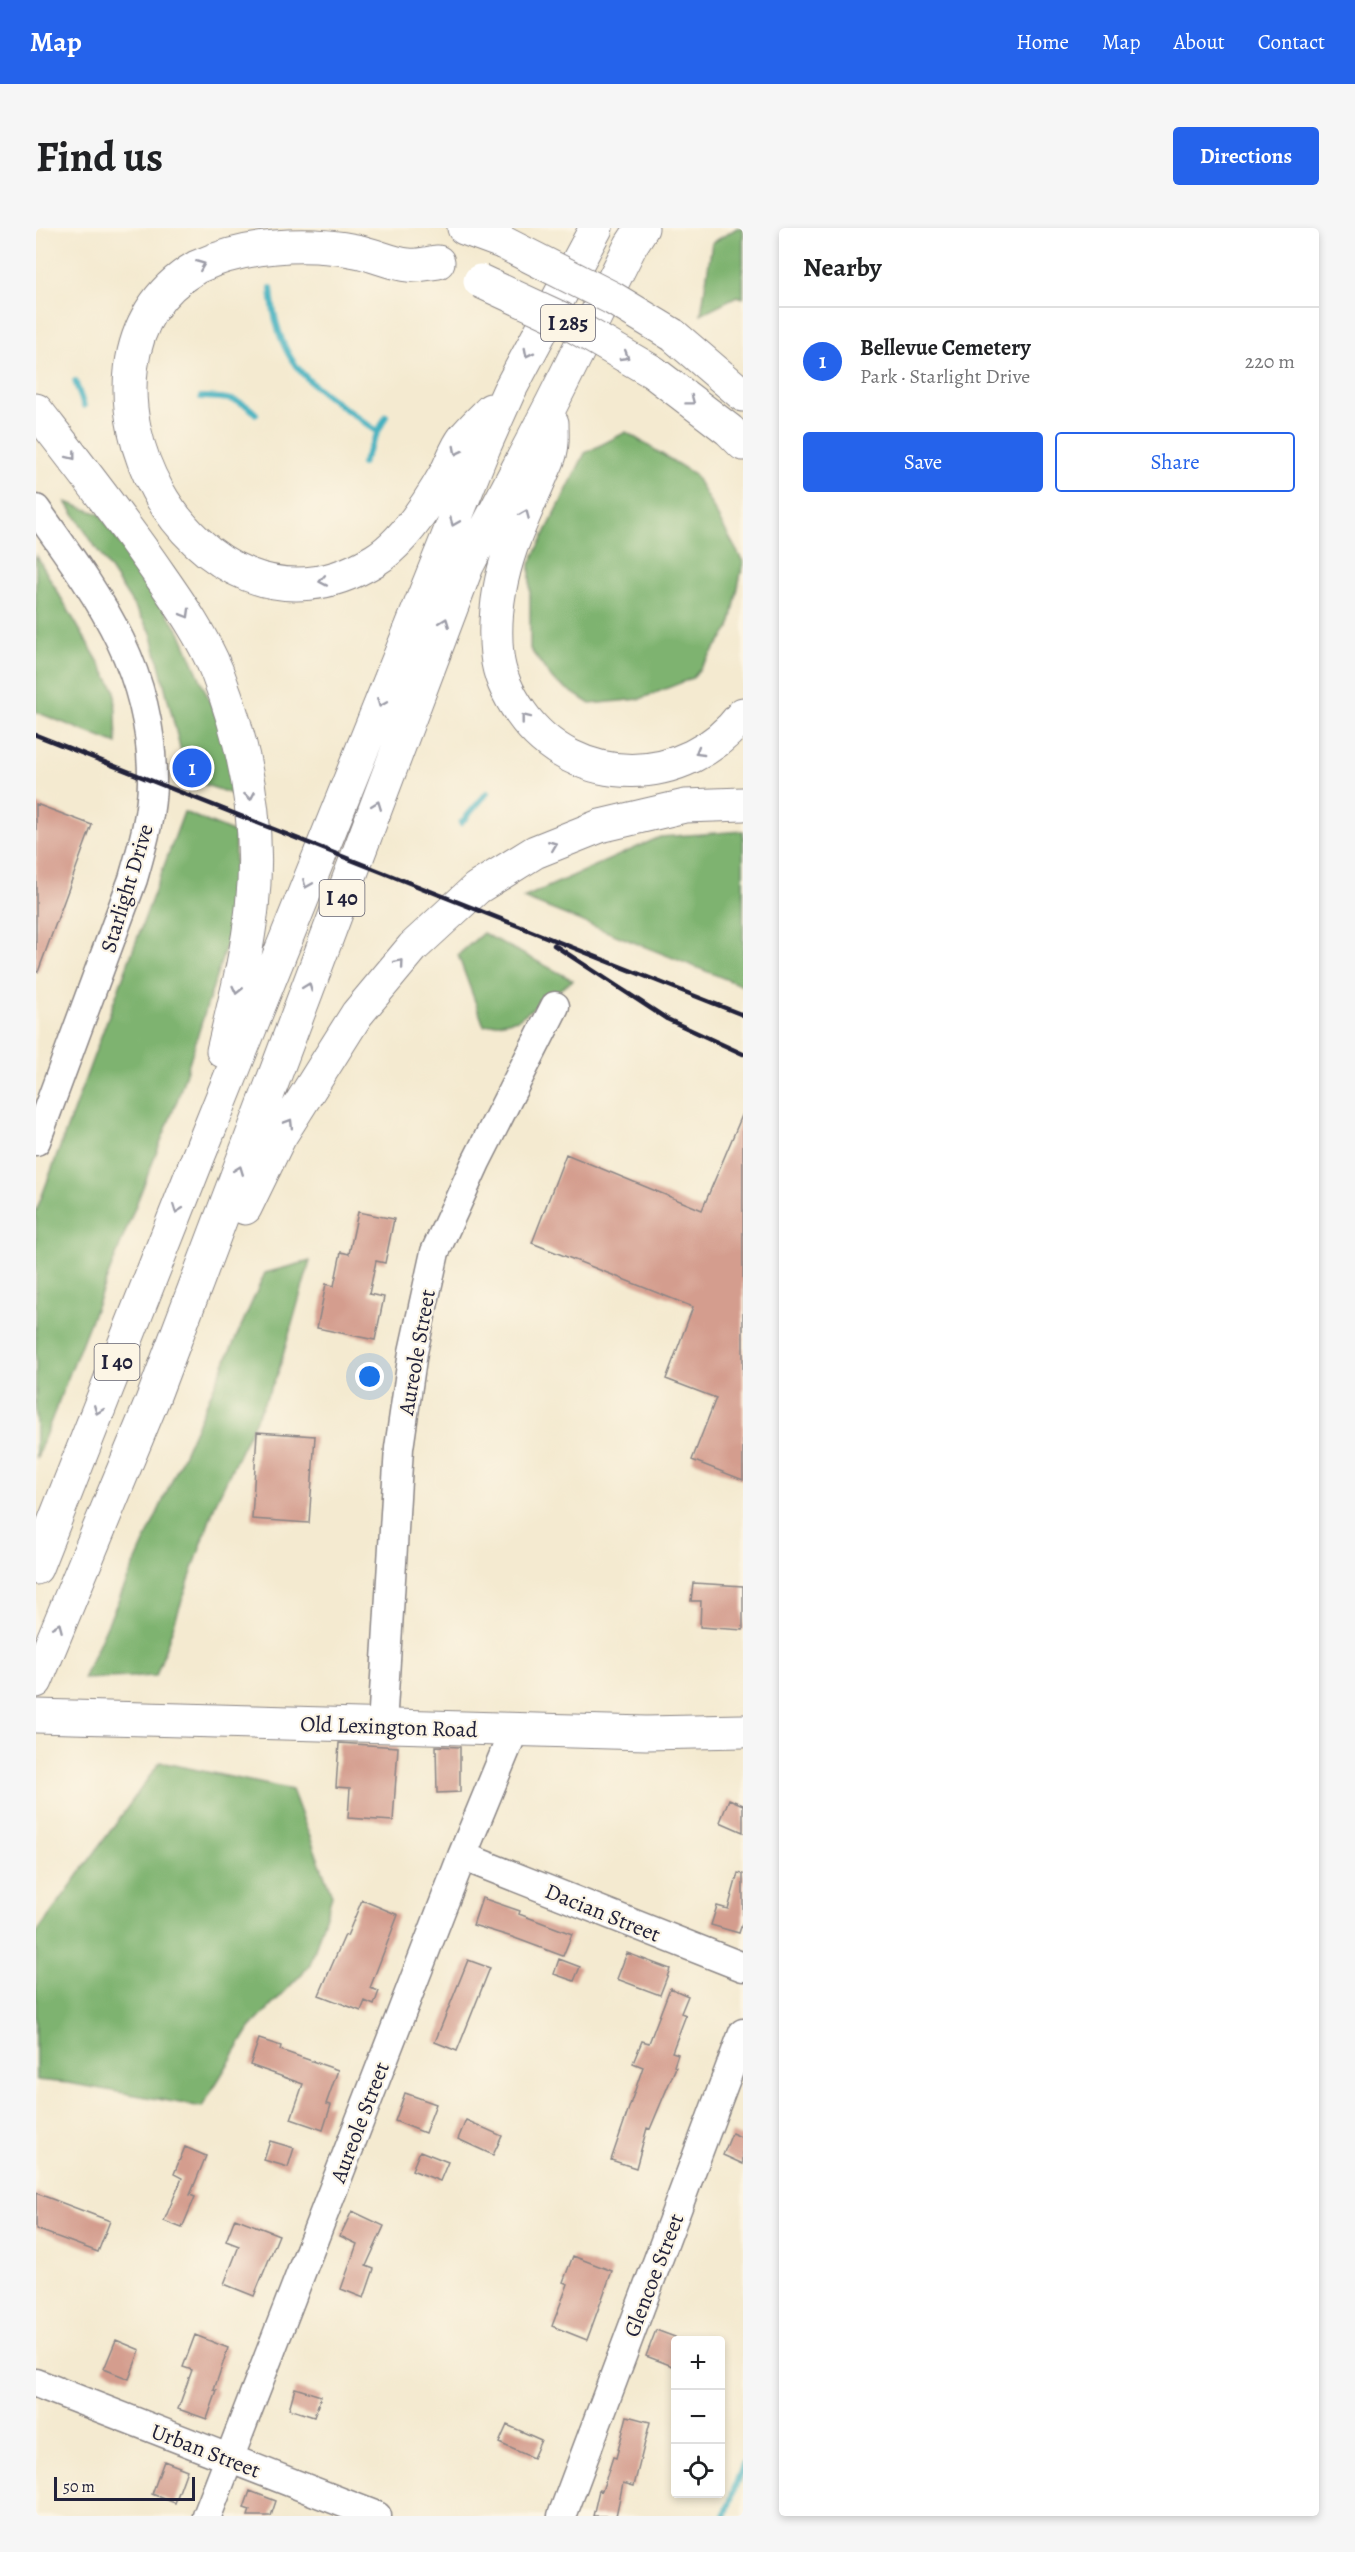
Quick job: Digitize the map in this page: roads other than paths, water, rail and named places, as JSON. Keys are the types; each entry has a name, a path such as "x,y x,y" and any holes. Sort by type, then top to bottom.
{"main road":[{"name":"I 285","path":"330,228 438,262 562,319 653,372 736,437"},
{"name":"I 285","path":"464,228 502,242 612,298 673,335"},
{"name":"I 40","path":"36,1568 199,1155 509,391 596,228"},
{"name":"I 40","path":"36,1681 152,1401 466,566 552,403 631,245 643,229"},
{"path":"438,262 407,265 346,249 283,247 258,249 216,260 184,273 158,289 140,307 128,324 112,366 109,389 110,415 117,443 139,490 178,537 198,552 229,569 253,579 278,584 304,584 330,580 354,572 377,559 390,548 430,500 463,440 509,391"},
{"path":"673,335 701,345 743,373"},
{"path":"673,335 743,395"},
{"path":"552,403 551,451 512,547 500,587 497,607 497,657 514,704 534,729 565,753 595,766 618,771 660,768 688,758 711,745 743,714"},
{"path":"36,410 120,516 183,609 216,670 241,744 254,824 252,907 241,975 199,1155"},
{"path":"736,437 743,469"},
{"path":"152,1401 279,1138 357,1014 413,946 477,888 535,852 600,826 685,806 743,804"},
{"name":"Old Lexington Road","path":"36,1716 514,1730 673,1733 743,1731"}],"street":[{"name":"Starlight Drive","path":"36,509 88,583 115,627 133,666 143,699 152,781 145,837 133,879 36,1141"},
{"name":"Aureole Street","path":"382,1726 399,1448 413,1352 435,1252 476,1162 555,1006"},
{"name":"Aureole Street","path":"207,2516 462,1856 514,1730"},
{"name":"Dacian Street","path":"462,1856 743,1967"},
{"name":"Glencoe Street","path":"562,2516 743,2033"},
{"name":"Urban Street","path":"36,2383 377,2516"}],"waterway":[{"path":"271,288 275,316 282,340 291,359 318,389 378,432"},
{"path":"75,381 84,406"},
{"path":"201,397 237,401 256,414"},
{"path":"362,464 386,416"},
{"path":"461,823 487,793"},
{"path":"725,2516 743,2464"}],"railway":[{"path":"36,735 743,1015"},
{"path":"554,945 667,1019 743,1054"}],"place":[{"name":"Bellevue Cemetery","path":"192,768"}]}
